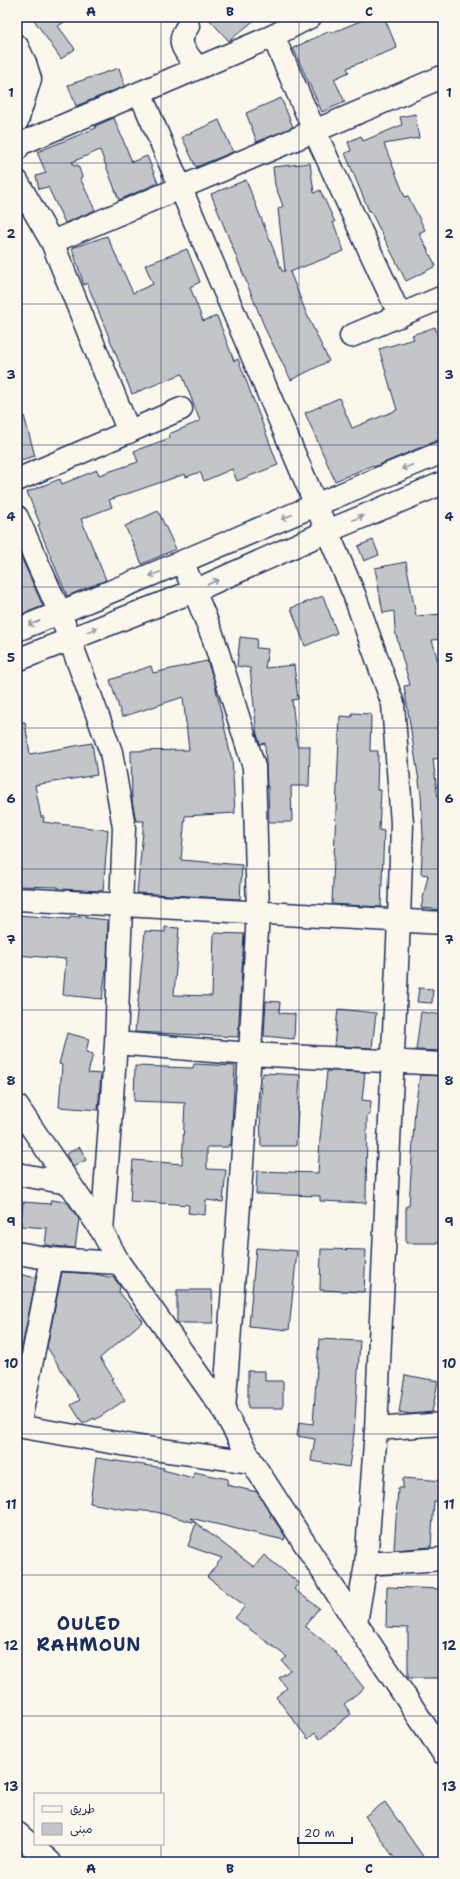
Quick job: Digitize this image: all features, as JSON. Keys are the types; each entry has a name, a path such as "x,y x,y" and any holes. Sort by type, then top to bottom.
{"street":[{"path":"18,134 140,93 273,36 310,17"},
{"path":"188,26 181,34 180,40 186,53 198,68"},
{"path":"273,36 314,130 400,316"},
{"path":"17,46 25,63 30,79 18,134"},
{"path":"52,242 442,77"},
{"path":"140,93 328,531 354,594 393,704 402,823 399,921 391,1062 376,1429 366,1564 356,1624"},
{"path":"17,182 52,242 129,432"},
{"path":"351,336 443,297"},
{"path":"17,480 181,409"},
{"path":"17,630 183,562 316,504 443,452"},
{"path":"17,660 69,638 194,591 328,531 443,483"},
{"path":"17,517 60,613 111,752 124,827 116,1044 102,1231"},
{"path":"183,562 213,637 254,767 258,912 250,1054 224,1411"},
{"path":"17,899 443,923"},
{"path":"116,1044 250,1054 443,1064"},
{"path":"17,1106 102,1231 118,1263 224,1411 252,1462 356,1624 441,1745"},
{"path":"17,1174 68,1183"},
{"path":"17,1252 52,1258 118,1263"},
{"path":"52,1258 18,1426 139,1447 252,1462"},
{"path":"376,1429 443,1424"},
{"path":"366,1564 443,1560"},
{"path":"17,1833 50,1862"}],"building":[{"path":"32,17 72,17 58,26 75,49 61,59"},
{"path":"207,17 258,17 229,41"},
{"path":"370,17 384,17 397,48 347,68 349,72 334,79 345,102 322,112 293,48 330,31 331,33"},
{"path":"119,68 125,86 76,106 68,85"},
{"path":"281,98 293,127 257,142 246,113"},
{"path":"415,114 419,138 384,144 405,197 408,196 425,230 419,233 436,266 406,281 370,210 369,211 345,153 351,151 348,142 361,136 363,141 402,125 400,117"},
{"path":"114,118 132,162 147,156 158,183 119,200 100,150 72,162 74,166 78,165 82,177 80,178 95,210 65,223 48,187 39,189 36,176 46,173 37,152 96,128 95,126"},
{"path":"219,120 233,152 196,167 182,137"},
{"path":"310,163 314,193 320,190 335,222 333,222 344,251 290,272 307,315 329,361 291,380 267,333 211,194 246,180 282,271 285,271 278,209 283,206 275,185 273,167"},
{"path":"107,236 133,293 153,284 145,265 187,249 200,282 190,287 203,321 217,316 234,361 238,359 278,465 237,481 232,469 204,481 200,472 186,477 185,474 109,500 112,507 81,519 106,580 67,596 38,525 40,524 27,492 60,479 62,484 97,470 99,475 138,462 134,451 170,438 169,434 200,421 182,374 132,394 87,283 84,285 72,248"},
{"path":"435,327 443,353 443,438 374,467 373,465 335,481 305,413 339,398 352,428 397,410 379,349 414,339 412,335"},
{"path":"21,405 35,456 17,461 17,406"},
{"path":"158,511 176,549 142,564 125,526"},
{"path":"373,540 379,555 364,561 358,546"},
{"path":"17,548 43,606 17,616"},
{"path":"406,562 416,616 443,614 443,639 432,640 443,680 443,758 433,759 438,800 443,799 443,910 421,908 428,875 421,874 423,836 421,794 404,686 410,685 395,631 394,611 383,613 375,568"},
{"path":"323,596 337,633 305,646 291,608"},
{"path":"240,637 257,639 256,648 268,649 265,668 294,665 298,699 292,700 297,746 310,746 309,786 291,786 292,822 269,822 265,743 260,744 257,734 250,668 237,666"},
{"path":"207,661 214,680 232,757 235,813 185,816 181,860 242,865 240,899 137,893 144,821 136,821 132,800 131,751 189,750 183,697 122,717 110,680 151,666 153,673"},
{"path":"352,713 371,714 370,751 378,751 377,790 381,790 379,830 384,831 381,907 332,904 340,716 352,717"},
{"path":"17,722 25,722 30,754 92,743 97,775 35,785 41,817 44,817 43,822 108,830 103,891 58,889 58,887 17,886"},
{"path":"17,915 70,919 70,916 108,920 107,961 102,999 63,995 66,959 17,955"},
{"path":"165,927 179,928 174,995 212,996 214,933 244,934 238,1037 135,1032 145,931 165,932"},
{"path":"419,988 433,989 432,1003 417,1002"},
{"path":"266,1001 280,1002 279,1013 295,1014 294,1039 264,1036"},
{"path":"338,1009 376,1013 372,1048 334,1046"},
{"path":"421,1012 443,1015 443,1051 416,1050"},
{"path":"67,1033 89,1039 86,1052 93,1054 88,1073 101,1074 98,1110 59,1107 62,1065 59,1064"},
{"path":"194,1064 235,1066 231,1145 228,1145 228,1147 207,1147 207,1169 226,1170 223,1202 206,1200 205,1215 188,1213 189,1205 130,1201 133,1160 182,1164 185,1103 134,1101 135,1066 193,1068"},
{"path":"327,1071 365,1072 362,1100 371,1101 370,1115 367,1115 366,1203 320,1201 320,1196 256,1194 257,1171 318,1173"},
{"path":"263,1073 300,1075 296,1146 261,1146 260,1108"},
{"path":"420,1075 443,1076 443,1243 406,1243 406,1206 409,1206 415,1108"},
{"path":"80,1147 86,1160 73,1167 66,1154"},
{"path":"51,1200 67,1202 79,1219 75,1248 45,1245 47,1228 21,1226 23,1202 50,1204"},
{"path":"256,1248 297,1251 289,1330 249,1326"},
{"path":"321,1249 366,1250 364,1292 320,1290"},
{"path":"62,1272 95,1274 114,1278 120,1286 119,1292 143,1321 100,1358 113,1378 111,1379 125,1400 95,1420 94,1418 83,1424 71,1405 80,1400 47,1347"},
{"path":"19,1274 36,1278 17,1372 17,1283"},
{"path":"177,1290 212,1290 213,1323 177,1323"},
{"path":"319,1339 360,1341 354,1433 349,1467 311,1461 315,1439 297,1436 299,1422 313,1424"},
{"path":"248,1371 265,1371 265,1381 283,1381 283,1408 248,1408"},
{"path":"405,1375 438,1381 432,1412 411,1414 399,1412"},
{"path":"96,1458 164,1468 163,1470 193,1478 194,1472 228,1479 227,1485 257,1492 271,1514 270,1517 273,1518 285,1536 284,1540 190,1518 196,1523 156,1512 122,1509 90,1503"},
{"path":"403,1478 443,1481 443,1502 434,1501 431,1547 394,1550 398,1488 403,1488"},
{"path":"196,1523 254,1567 264,1555 299,1583 294,1589 319,1608 305,1626 332,1648 364,1688 344,1704 351,1714 320,1739 315,1733 308,1739 276,1697 287,1688 279,1678 290,1670 282,1661 287,1657 235,1618 245,1606 207,1577 222,1558 188,1546"},
{"path":"387,1587 443,1589 443,1678 408,1678 408,1628 386,1627"},
{"path":"385,1802 427,1862 397,1862 365,1816"}],"district":[{"name":"OULED RAHMOUN","path":"89,1634"}]}
